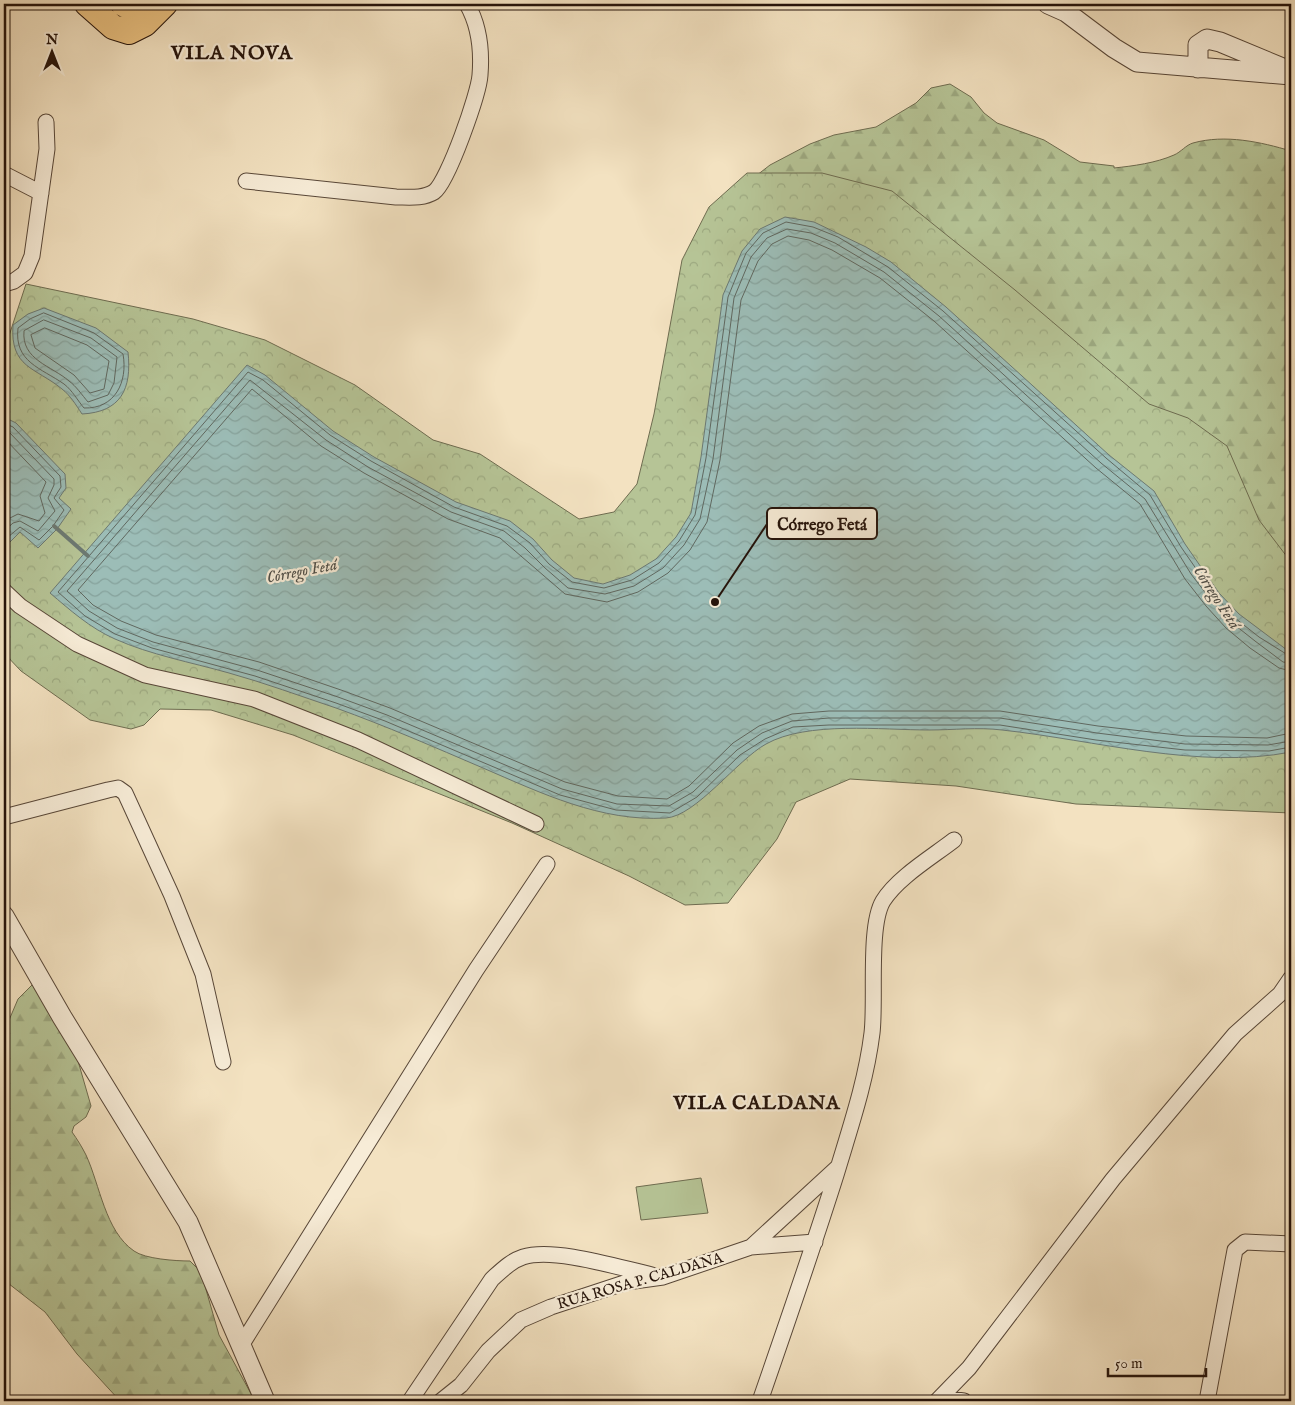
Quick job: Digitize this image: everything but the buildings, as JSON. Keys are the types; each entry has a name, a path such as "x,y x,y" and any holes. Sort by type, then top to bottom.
{"main road":[{"path":"88,4 113,27 129,32 145,24 165,4"},
{"path":"122,4 132,9 152,4"}],"street":[{"path":"246,181 396,197 420,197 434,192 442,182 463,134 480,76 480,42 473,15 467,4"},
{"path":"1048,4 1066,12 1114,48 1137,62 1198,68 1291,73"},
{"path":"1198,68 1198,44 1207,39 1220,42 1291,73"},
{"path":"4,284 14,281 25,273 32,256 47,149 46,122"},
{"path":"4,174 41,193"},
{"path":"4,591 20,606 77,644 145,674 254,699 358,740 536,824"},
{"path":"4,817 118,788 125,793 172,896 204,974 223,1062"},
{"path":"760,1401 815,1242 865,1079 873,1030 875,946 878,912 883,901 898,884 954,840"},
{"path":"242,1344 476,970 547,864"},
{"path":"4,916 62,1017 188,1222 265,1401"},
{"path":"939,1400 969,1368 1113,1179 1236,1034 1280,994 1291,978"},
{"path":"751,1248 839,1166"},
{"name":"RUA ROSA P. CALDANA","path":"441,1401 461,1385 488,1351 521,1320 551,1307 627,1282 663,1277 751,1248 815,1242"},
{"path":"1207,1401 1235,1250 1245,1242 1291,1244"},
{"path":"410,1401 492,1279 507,1265 524,1257 543,1254 565,1256 663,1277"},
{"path":"939,1400 964,1401"}],"green space":[{"path":"950,84 971,97 984,113 997,123 1044,140 1080,162 1114,166 1114,168 1137,165 1167,158 1177,154 1193,143 1218,139 1243,140 1291,151 1291,652 752,179 770,165 810,144 834,135 876,127 916,103 931,88"},
{"path":"747,173 822,173 892,191 1015,290 1149,404 1188,418 1227,446 1259,520 1291,562 1291,813 1076,804 956,786 850,779 796,802 777,839 728,903 685,905 629,876 512,823 293,735 211,710 160,709 144,725 131,729 90,720 21,671 4,653 4,351 26,284 193,319 265,340 355,385 433,440 480,454 579,519 614,512 637,484 654,414 682,260 709,207"},
{"path":"32,985 35,985 76,1054 91,1106 86,1117 74,1126 72,1132 86,1155 104,1207 116,1232 124,1242 139,1254 153,1258 190,1261 201,1272 219,1335 255,1401 120,1401 77,1354 45,1312 4,1280 4,1032 18,999"},
{"path":"701,1178 708,1213 641,1220 636,1187"}],"water":[{"path":"785,217 814,222 866,247 891,262 946,307 1109,455 1154,491 1185,544 1219,593 1239,614 1291,653 1291,752 1256,757 1220,758 1147,752 993,729 823,729 783,737 766,744 742,762 703,798 678,815 666,818 642,818 618,815 595,811 549,796 336,708 269,685 129,645 106,635 89,624 50,593 247,365 265,375 333,431 374,457 456,502 510,521 533,539 552,560 574,578 603,584 630,575 656,559 676,537 691,513 701,457 723,295 742,251 760,229"},
{"path":"44,308 96,328 128,352 128,377 121,396 115,403 106,409 82,414 65,391 26,365 20,358 13,339 13,325 28,314"},
{"path":"4,417 16,423 65,474 66,488 59,498 71,509 57,529 38,548 20,532 8,544 4,541"}],"waterway":[{"name":"Córrego Fetá","path":"54,526 88,556"}],"place":[{"name":"Córrego Fetá","path":"715,602"}],"district":[{"name":"VILA NOVA","path":"232,53"},
{"name":"VILA CALDANA","path":"757,1103"}]}
